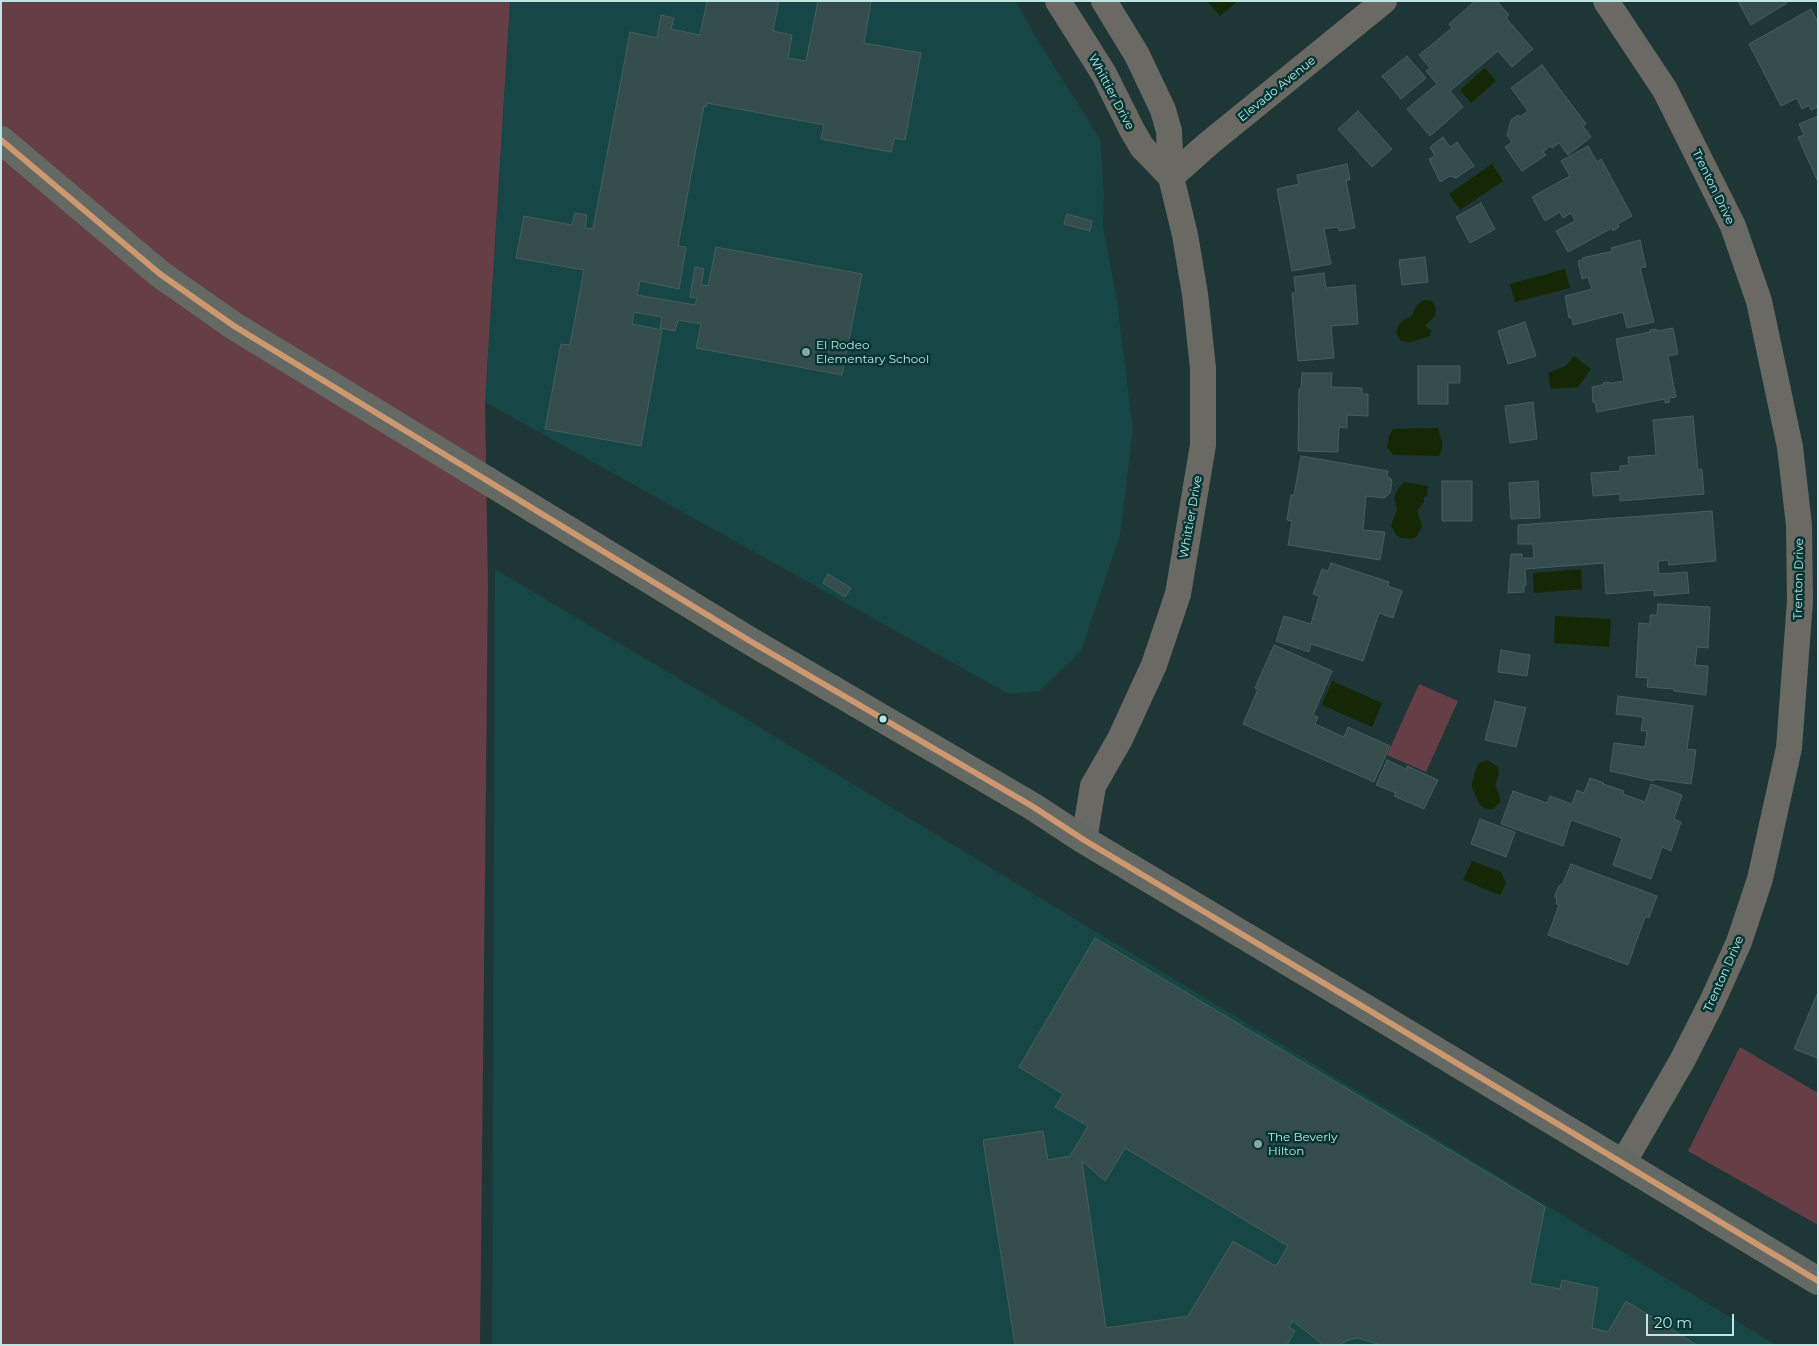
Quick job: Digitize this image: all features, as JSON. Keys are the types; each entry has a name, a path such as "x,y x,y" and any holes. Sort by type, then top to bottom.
{"main road":[{"path":"1,140 160,274 234,326 750,642 1032,806 1084,840 1818,1281"}],"street":[{"name":"Whittier Drive","path":"1058,1 1104,74 1142,147 1171,177"},
{"name":"Whittier Drive","path":"1084,840 1093,786 1120,740 1154,666 1178,594 1203,445 1203,368 1195,294 1185,235 1171,177 1169,131 1163,110 1137,55 1104,1"},
{"name":"Elevado Avenue","path":"1171,177 1208,144 1384,1"},
{"name":"Trenton Drive","path":"1606,1 1665,90 1733,226 1759,301 1790,447 1799,525 1800,554 1800,602 1789,748 1760,879 1738,942 1712,1002 1682,1061 1623,1163"}],"shaded area":[{"path":"1,1 510,1 485,402 488,585 480,1345 1,1345"},
{"name":"El Rodeo Elementary School","path":"510,1 1016,1 1035,36 1100,139 1104,194 1103,226 1117,301 1133,429 1120,535 1081,651 1039,691 1009,694 485,402"},
{"path":"1207,1 1238,1 1220,16"},
{"path":"1485,68 1496,81 1471,103 1460,90"},
{"path":"1492,164 1503,181 1460,210 1449,194"},
{"path":"1565,269 1570,288 1515,302 1510,284"},
{"path":"1424,300 1433,302 1436,309 1435,316 1425,326 1431,330 1430,336 1411,342 1401,341 1396,332 1399,325 1403,320 1411,317 1417,305"},
{"path":"1574,356 1591,369 1578,387 1551,389 1548,373 1566,366"},
{"path":"1438,428 1442,442 1439,456 1393,455 1387,447 1389,436 1393,429"},
{"path":"1404,482 1428,486 1427,496 1424,497 1424,502 1417,511 1422,526 1417,536 1412,539 1401,538 1396,535 1391,525 1397,510 1394,498"},
{"path":"495,569 728,708 1776,1345 492,1345"},
{"path":"1581,569 1582,589 1534,593 1533,573"},
{"path":"1555,616 1611,619 1609,647 1554,643"},
{"path":"1332,681 1382,703 1372,727 1322,705"},
{"path":"1419,684 1458,701 1426,772 1387,755"},
{"path":"1487,760 1498,767 1499,774 1495,785 1500,802 1493,809 1486,809 1480,805 1472,788 1479,763"},
{"path":"1472,861 1501,872 1506,883 1500,895 1463,880"},
{"path":"1740,1047 1818,1093 1818,1225 1688,1151"}],"building":[{"path":"707,1 779,1 773,31 792,35 788,58 806,61 818,1 871,1 864,43 921,53 905,140 894,138 891,152 821,139 824,125 707,103 706,107 704,106 678,246 686,247 679,289 640,281 637,295 695,305 697,298 690,297 695,267 704,269 701,285 708,286 716,247 862,274 842,375 696,348 701,324 678,320 675,331 660,328 662,317 634,312 632,324 662,330 641,446 545,429 561,344 570,345 584,270 516,258 524,216 572,225 575,213 587,215 585,228 593,229 630,32 657,38 661,15 674,18 671,29 700,35"},
{"path":"1475,1 1497,1 1509,15 1506,18 1533,49 1512,67 1498,51 1450,91 1463,107 1430,136 1407,109 1437,84 1426,71 1430,68 1419,55 1452,28 1449,24"},
{"path":"1738,1 1786,1 1787,3 1751,25"},
{"path":"1811,9 1818,22 1818,107 1811,110 1809,105 1802,109 1797,98 1781,106 1749,44"},
{"path":"1407,56 1426,78 1401,99 1382,76"},
{"path":"1542,65 1586,124 1583,126 1591,137 1568,155 1559,143 1552,148 1550,146 1543,152 1546,155 1522,171 1505,147 1512,142 1507,135 1511,120 1518,115 1520,117 1528,111 1511,88"},
{"path":"1358,111 1392,149 1372,167 1338,129"},
{"path":"1818,116 1818,182 1798,137 1804,135 1799,124"},
{"path":"1443,137 1450,147 1457,142 1474,166 1456,178 1450,176 1440,182 1429,159 1435,156 1430,147"},
{"path":"1588,146 1597,162 1601,159 1632,216 1618,224 1619,227 1613,231 1612,228 1568,252 1556,231 1575,221 1571,213 1563,218 1560,212 1545,221 1532,197 1570,176 1561,161"},
{"path":"1347,164 1350,180 1346,180 1355,228 1339,231 1338,227 1324,229 1331,264 1292,271 1277,189 1299,184 1297,175"},
{"path":"1481,203 1495,229 1470,243 1456,217"},
{"path":"1067,214 1092,221 1090,231 1064,224"},
{"path":"1640,240 1646,267 1640,268 1654,322 1627,328 1623,312 1573,325 1572,318 1569,318 1565,296 1592,289 1588,277 1582,279 1578,261 1583,260 1582,258 1613,251 1611,248"},
{"path":"1425,257 1428,282 1402,285 1399,260"},
{"path":"1324,273 1326,288 1355,285 1358,324 1331,326 1334,358 1298,361 1292,293 1296,293 1294,277"},
{"path":"1525,322 1536,356 1508,364 1498,331"},
{"path":"1673,328 1678,354 1668,356 1676,397 1669,398 1670,402 1665,403 1665,399 1597,412 1595,402 1593,402 1592,387 1602,385 1605,382 1624,381 1616,339 1650,332 1650,330 1656,329 1657,331"},
{"path":"1418,366 1460,366 1460,383 1448,383 1448,404 1418,404"},
{"path":"1302,373 1332,373 1331,387 1362,388 1362,394 1368,394 1368,416 1347,415 1347,428 1339,427 1338,452 1298,451 1299,389 1301,389"},
{"path":"1533,402 1537,439 1510,443 1505,406"},
{"path":"1693,416 1698,470 1702,469 1704,494 1620,501 1620,494 1593,496 1591,473 1620,471 1620,466 1629,465 1628,457 1656,455 1653,420"},
{"path":"1301,456 1388,471 1387,476 1392,482 1390,493 1384,498 1366,496 1363,530 1385,532 1380,560 1288,545 1292,521 1287,520"},
{"path":"1442,481 1472,481 1472,521 1442,521"},
{"path":"1538,481 1540,518 1511,519 1509,483"},
{"path":"1712,511 1716,561 1669,565 1668,560 1658,561 1659,574 1687,572 1689,593 1654,596 1654,590 1606,594 1604,563 1525,569 1526,585 1524,585 1524,592 1508,593 1511,554 1522,554 1522,558 1534,558 1533,544 1518,544 1518,525"},
{"path":"1331,563 1389,582 1388,586 1402,591 1393,618 1379,613 1363,661 1311,644 1309,652 1276,641 1284,616 1311,624 1319,596 1313,594 1322,569 1328,571"},
{"path":"828,574 851,588 845,597 823,583"},
{"path":"1658,604 1710,607 1708,648 1697,647 1695,665 1708,666 1706,695 1674,691 1674,689 1647,687 1648,678 1636,677 1639,623 1650,624 1650,615 1657,615"},
{"path":"1274,645 1332,671 1313,715 1318,717 1315,724 1344,737 1348,727 1390,746 1374,782 1243,724 1258,689 1255,688"},
{"path":"1501,650 1530,655 1527,676 1498,672"},
{"path":"1618,696 1693,706 1687,749 1696,750 1691,784 1654,779 1654,781 1610,771 1614,743 1645,747 1647,731 1641,731 1643,717 1616,714"},
{"path":"1495,701 1526,708 1516,747 1485,740"},
{"path":"1387,760 1406,769 1407,766 1438,780 1424,809 1394,796 1396,793 1376,785"},
{"path":"1590,778 1624,791 1623,794 1645,802 1651,784 1682,795 1674,819 1681,822 1671,851 1662,847 1651,879 1613,865 1622,838 1571,820 1563,846 1501,824 1513,791 1547,803 1550,796 1572,804 1577,790 1584,793"},
{"path":"1480,819 1515,832 1506,857 1471,844"},
{"path":"1571,864 1657,896 1649,918 1645,917 1628,965 1548,935 1559,905 1556,904 1557,899 1555,895 1559,886 1563,883"},
{"name":"The Beverly Hilton","path":"1095,938 1545,1207 1530,1283 1560,1289 1562,1280 1598,1288 1592,1328 1608,1332 1626,1301 1697,1345 1381,1345 1358,1338 1338,1345 1323,1345 1293,1321 1289,1327 1295,1331 1287,1345 1015,1345 983,1140 1043,1131 1048,1160 1070,1156 1088,1126 1055,1107 1063,1094 1019,1067","holes":["1125,1148 1288,1246 1276,1266 1233,1241 1188,1316 1106,1328 1082,1161 1105,1181"]},
{"path":"1818,992 1818,1058 1794,1049"}],"transit line":[{"name":"20","path":"1,140 160,274 234,326 750,641 1032,806 1084,840 1818,1281"}],"place":[{"name":"El Rodeo Elementary School","path":"806,352"},
{"name":"The Beverly Hilton","path":"1258,1144"}]}
